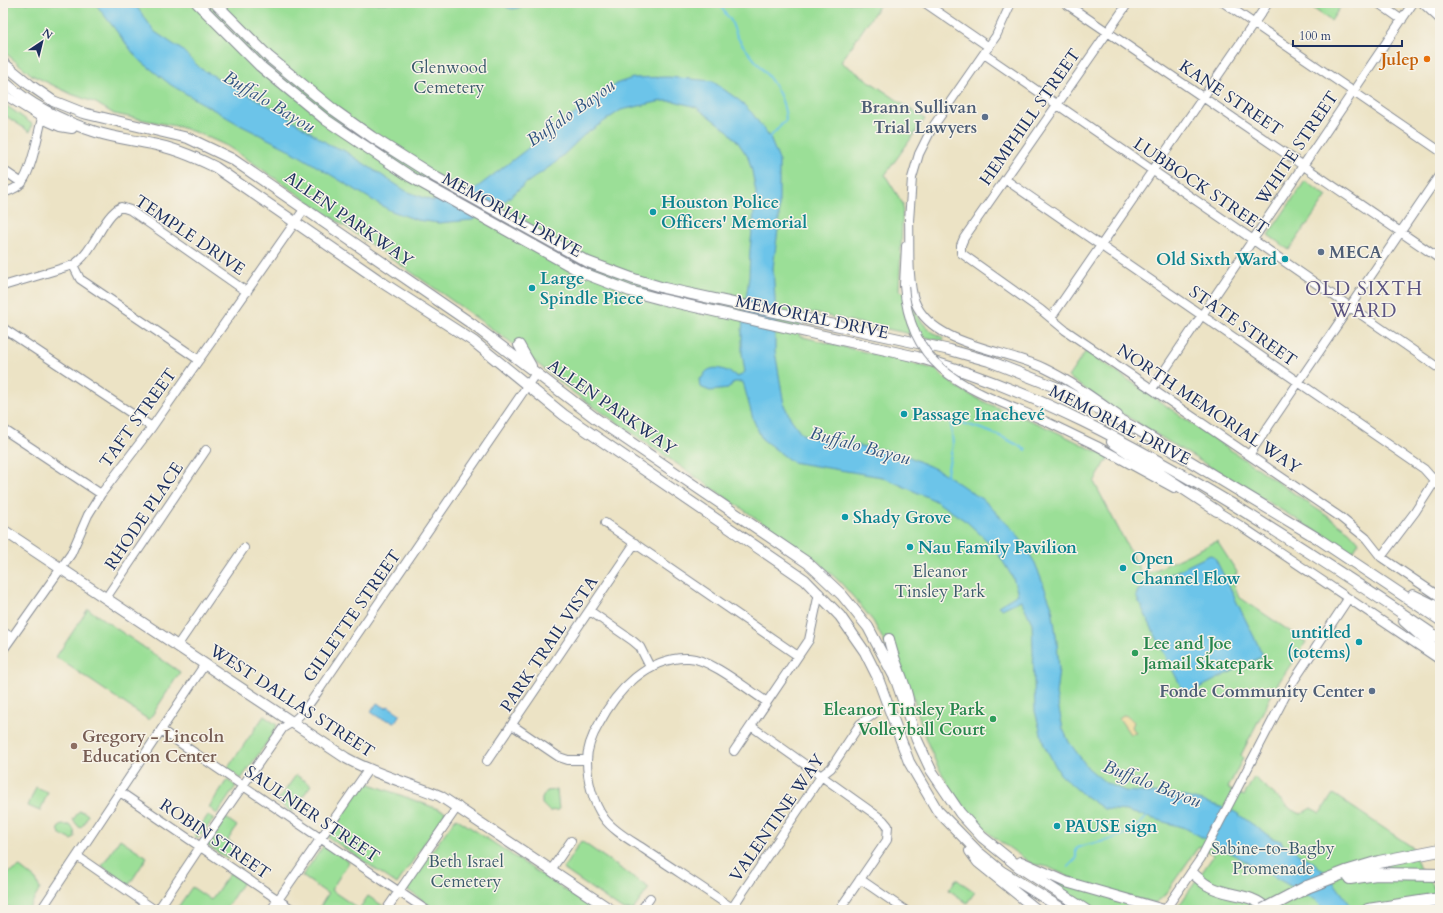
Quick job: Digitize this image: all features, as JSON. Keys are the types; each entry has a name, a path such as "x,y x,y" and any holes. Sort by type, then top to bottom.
{"highway":[{"path":"1263,910 1307,888 1346,872 1379,862 1440,850"},
{"path":"1307,888 1351,877 1376,874 1440,875"},
{"path":"1368,910 1440,899"}],"main road":[{"name":"MEMORIAL DRIVE","path":"197,3 266,70 326,120 411,177 562,262 608,282 660,299 811,332 950,366 1023,394 1078,418 1164,463 1298,544 1440,639"},
{"name":"MEMORIAL DRIVE","path":"215,3 239,28 295,79 347,119 418,166 567,251 606,269 664,288 920,342 989,361 1063,390 1135,428 1318,538 1440,620"},
{"path":"1424,3 1440,18"},
{"name":"ALLEN PARKWAY","path":"3,63 53,101 84,113 188,138 210,147 245,167 472,324 595,418 792,551 831,583 868,627 896,680 931,770 947,796 971,826 1019,868 1086,910"},
{"name":"ALLEN PARKWAY","path":"3,81 21,97 42,109 96,132 153,144 190,155 215,167 473,342 564,415 790,569 819,593 840,616 865,652 877,676 912,767 931,800 956,831 1001,871 1064,910"},
{"path":"42,118 60,126 96,132"},
{"path":"519,345 536,373"},
{"path":"1078,418 1217,511"},
{"name":"WEST DALLAS STREET","path":"3,530 346,758 368,770 417,786 458,806 611,910"},
{"path":"1393,588 1406,591 1440,608"},
{"path":"1392,606 1395,613 1440,653"},
{"path":"889,639 892,654 907,690 912,724"},
{"path":"956,831 978,862 1037,910"},
{"path":"996,849 1032,868 1066,882 1095,892 1165,910"},
{"path":"1192,873 1208,886 1247,896 1260,901 1269,910"}],"street":[{"name":"LUBBOCK STREET","path":"925,3 1057,105 1440,369"},
{"path":"1011,3 1006,17 986,50 932,128 919,154 912,178 904,286 905,302 911,326 924,350 943,371 974,391 1043,420 1097,446 1217,511 1440,660"},
{"name":"KANE STREET","path":"1065,3 1440,259"},
{"name":"HEMPHILL STREET","path":"960,250 964,238 1006,180 1128,3"},
{"path":"1224,3 1440,151"},
{"path":"1051,318 1268,3"},
{"path":"1378,3 1402,20"},
{"name":"WHITE STREET","path":"1152,389 1414,3"},
{"path":"3,94 14,103 42,118 27,174 22,183 15,188 3,192"},
{"path":"3,170 22,183"},
{"path":"1249,455 1440,174"},
{"name":"STATE STREET","path":"1006,180 1424,469 1437,484"},
{"name":"TEMPLE DRIVE","path":"3,286 73,265 81,260 116,209 126,208 247,292"},
{"name":"TAFT STREET","path":"3,650 71,554 88,515 101,494 152,427 304,208"},
{"path":"909,217 912,291 917,306 934,327 961,340 1042,367 1088,393 1135,428"},
{"name":"NORTH MEMORIAL WAY","path":"960,250 965,257 1074,336 1340,517 1366,538 1381,556 1440,597"},
{"path":"73,265 80,279 199,360"},
{"path":"3,328 152,427"},
{"name":"GILLETTE STREET","path":"156,910 283,728 293,723 302,714 369,619 536,373"},
{"path":"3,429 101,494"},
{"name":"RHODE PLACE","path":"106,598 206,450"},
{"path":"1381,556 1437,484 1440,473"},
{"path":"605,523 798,656"},
{"name":"PARK TRAIL VISTA","path":"487,761 635,544"},
{"path":"177,646 244,548"},
{"path":"734,751 809,640 819,593"},
{"path":"1165,910 1201,858 1238,784 1291,685 1348,599"},
{"path":"590,611 637,644 650,667"},
{"path":"3,632 12,637"},
{"path":"733,909 622,835 604,819 594,799 587,760 593,734 607,709 628,684 650,667 678,658 691,658 708,663 767,702"},
{"path":"41,910 205,664"},
{"name":"VALENTINE WAY","path":"733,909 822,775 830,768 860,724 875,713"},
{"path":"512,725 559,757 568,760 587,760"},
{"path":"751,726 822,775 883,820 888,826 887,840 839,910"},
{"name":"SAULNIER STREET","path":"161,730 426,910"},
{"path":"271,910 320,837 368,770"},
{"name":"ROBIN STREET","path":"120,792 293,910"},
{"path":"386,910 458,806"},
{"path":"551,870 571,841"},
{"path":"77,856 156,910"},
{"path":"860,879 905,910"},
{"path":"641,910 650,898"}],"green space":[{"path":"3,3 881,3 841,62 925,119 885,175 903,204 899,291 910,295 914,309 921,321 931,331 944,338 943,341 804,311 799,336 935,369 958,388 984,402 1048,428 1109,457 1094,482 1143,576 1217,541 1237,572 1233,581 1239,597 1306,642 1275,688 1241,755 1243,758 1228,788 1244,796 1254,777 1292,810 1301,814 1311,808 1320,813 1333,794 1412,847 1419,867 1433,886 1440,910 1176,910 1214,855 1199,846 1163,897 1155,903 1090,887 1048,867 1032,864 991,835 970,814 952,791 937,765 925,737 913,697 897,659 888,649 873,621 861,606 841,583 815,559 574,393 509,341 437,290 227,146 203,135 180,127 114,114 96,103 71,94 32,75 3,51"},
{"path":"1319,3 1343,3 1331,21 1314,9"},
{"path":"3,103 32,124 30,132 3,114"},
{"path":"1305,181 1327,196 1289,250 1268,235"},
{"path":"1086,351 1349,531 1359,542 1352,553 1113,408 1068,377"},
{"path":"88,609 180,672 149,720 56,657"},
{"path":"264,716 277,725 270,738 241,779 227,769"},
{"path":"296,775 311,785 292,812 277,802"},
{"path":"227,780 236,786 217,814 209,807"},
{"path":"365,782 446,812 397,884 328,837"},
{"path":"36,787 48,792 40,811 28,806"},
{"path":"557,790 559,810 549,811 542,804 542,798 547,791"},
{"path":"79,811 88,815 84,824 80,828 73,820"},
{"path":"208,815 214,819 197,839 194,836"},
{"path":"226,818 237,826 228,840 237,847 228,859 207,845"},
{"name":"Beth Israel Cemetery","path":"456,818 595,910 436,910 405,888"},
{"path":"62,825 70,825 74,830 75,837 72,840 60,834 58,828"},
{"path":"120,839 147,857 129,885 102,866"},
{"path":"581,841 649,888 633,910 623,910 563,869"},
{"path":"324,845 349,862 331,890 359,909 368,896 383,906 380,910 318,910 328,894 302,876"},
{"path":"20,867 36,880 40,889 28,910 17,910 3,905 3,875"},
{"path":"1034,871 1154,910 1094,910"},
{"path":"230,873 243,882 225,910 176,910 192,887 211,900"},
{"path":"956,879 975,892 967,903 949,890"}],"sand":[{"path":"1123,715 1128,716 1134,722 1132,727 1136,733 1130,734 1119,718"}],"water":[{"name":"Buffalo Bayou","path":"95,3 134,3 155,32 182,50 201,69 282,113 328,144 343,150 406,191 433,201 475,189 548,133 618,83 633,78 668,77 712,81 740,101 752,113 770,138 779,160 779,222 773,268 775,299 775,351 784,405 791,419 802,434 814,438 901,453 942,472 986,502 1017,534 1035,563 1052,607 1059,669 1056,694 1063,729 1069,742 1088,768 1106,783 1125,791 1178,795 1206,802 1235,812 1272,838 1281,841 1283,845 1291,847 1299,855 1312,861 1329,876 1354,910 1324,910 1316,900 1185,828 1126,811 1104,809 1081,793 1060,774 1044,745 1035,711 1032,623 1021,600 1002,609 998,606 1018,594 1013,578 994,547 967,522 934,500 882,477 792,462 762,439 753,419 743,382 734,382 728,389 710,391 700,387 699,379 702,378 709,370 714,368 724,370 738,377 745,372 742,353 742,330 749,277 750,250 756,193 748,157 737,141 728,131 696,107 674,101 662,101 621,110 584,135 555,163 525,184 504,202 472,220 439,223 417,220 389,210 288,149 240,125 171,85 137,58"},
{"path":"502,3 528,3 518,8 511,9"},
{"path":"1210,555 1214,556 1262,653 1261,657 1189,693 1183,691 1136,596 1138,590"},
{"path":"377,703 386,708 388,706 400,714 395,722 380,718 371,712"}],"waterway":[{"path":"721,3 723,10 730,19 740,41 770,79 781,97 786,120 768,139"},
{"path":"946,477 953,445 951,424 955,421 991,432 1026,450"},
{"path":"1068,867 1076,859 1076,849 1079,847 1121,836 1139,825 1149,814"}],"place":[{"name":"Julep","path":"1427,59"},
{"name":"Brann Sullivan Trial Lawyers","path":"985,117"},
{"name":"Houston Police Officers' Memorial","path":"653,212"},
{"name":"MECA","path":"1321,252"},
{"name":"Old Sixth Ward","path":"1285,259"},
{"name":"Large Spindle Piece","path":"532,288"},
{"name":"Passage Inachevé","path":"904,414"},
{"name":"Shady Grove","path":"845,517"},
{"name":"Nau Family Pavilion","path":"910,547"},
{"name":"Open Channel Flow","path":"1123,568"},
{"name":"untitled (totems)","path":"1359,642"},
{"name":"Lee and Joe Jamail Skatepark","path":"1135,653"},
{"name":"Fonde Community Center","path":"1372,691"},
{"name":"Eleanor Tinsley Park Volleyball Court","path":"993,719"},
{"name":"Gregory - Lincoln Education Center","path":"74,746"},
{"name":"PAUSE sign","path":"1057,826"}],"district":[{"name":"OLD SIXTH WARD","path":"1364,300"}],"park label":[{"name":"Glenwood Cemetery","path":"449,77"},
{"name":"Eleanor Tinsley Park","path":"940,581"},
{"name":"Sabine-to-Bagby Promenade","path":"1273,858"}]}
